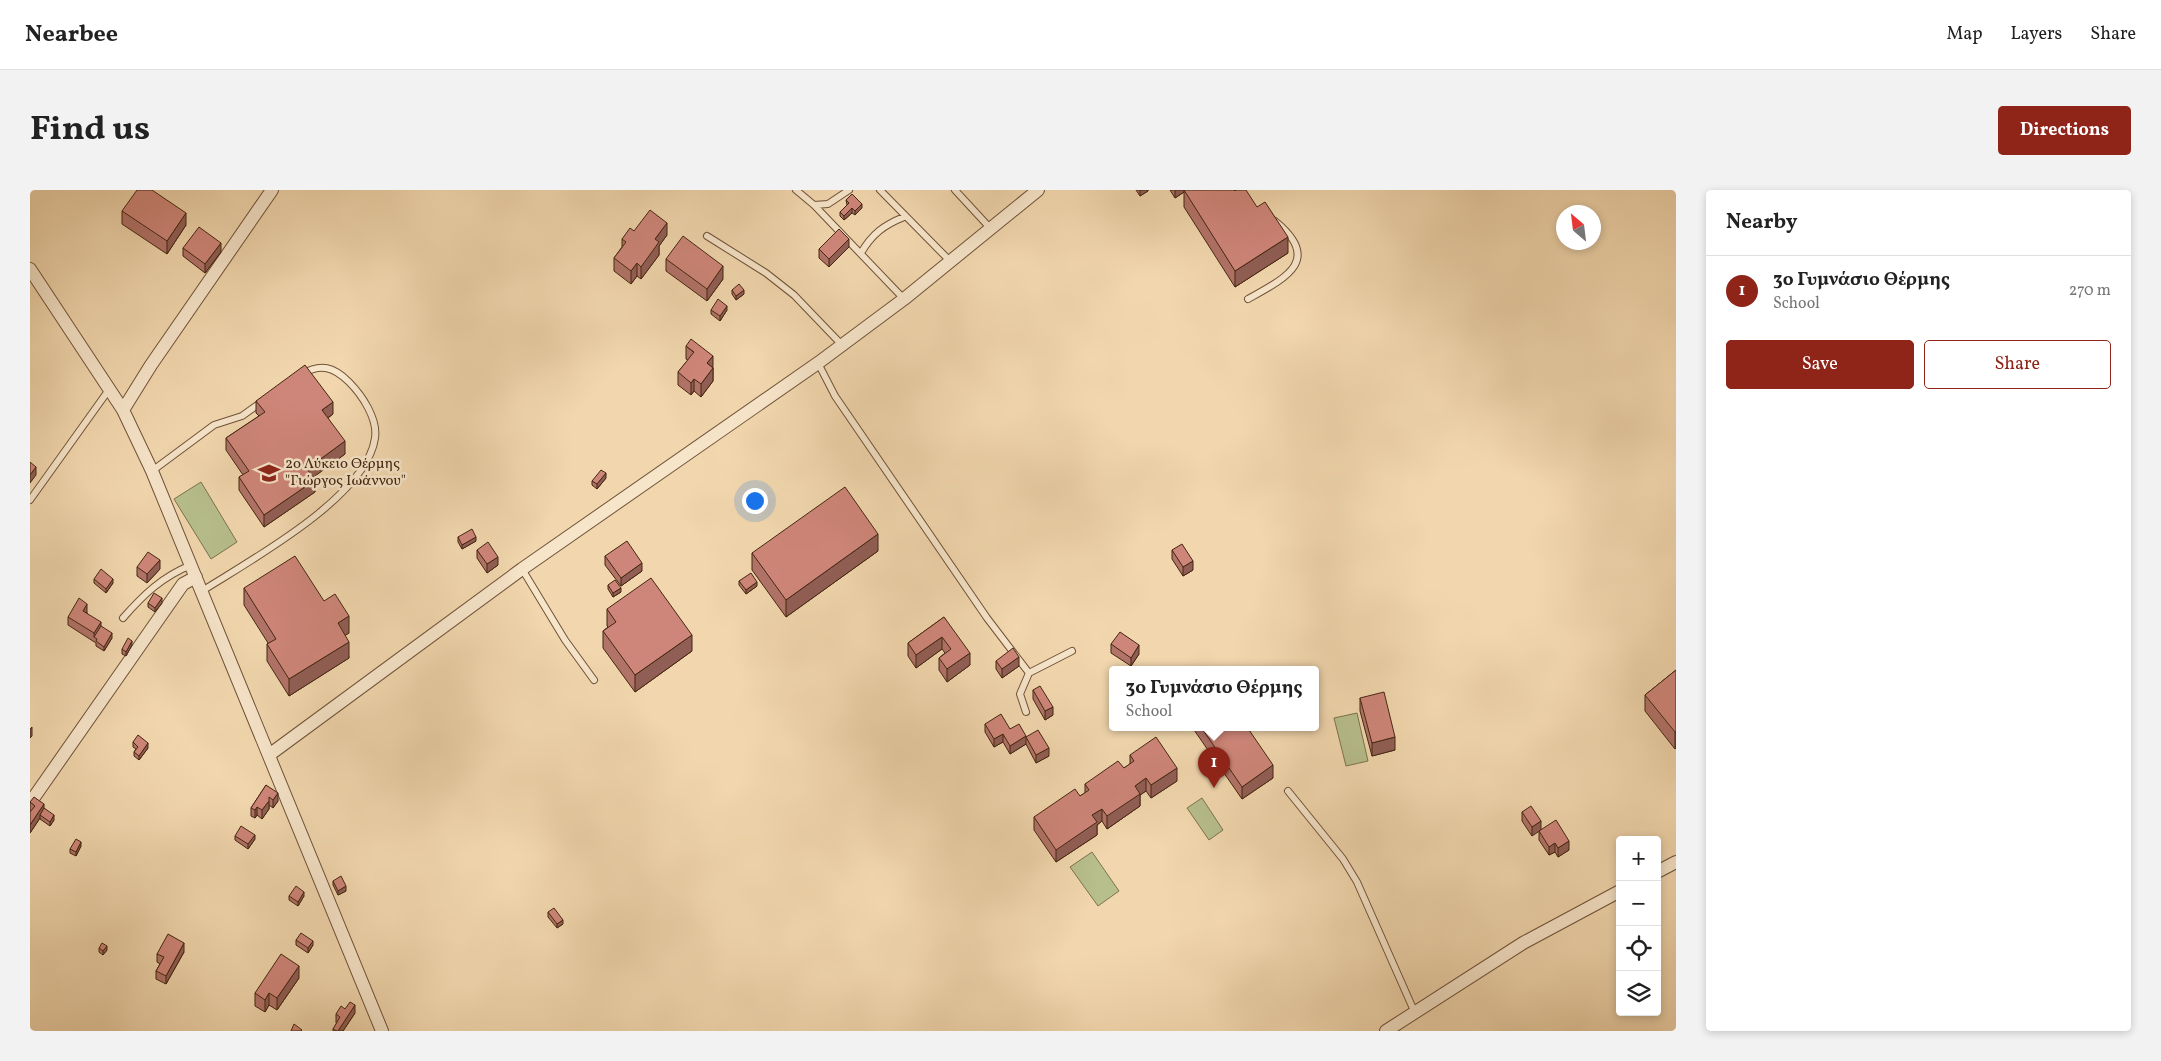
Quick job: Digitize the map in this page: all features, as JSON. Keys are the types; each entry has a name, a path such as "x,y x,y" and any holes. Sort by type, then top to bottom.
{"street":[{"path":"123,410 151,365 272,190"},
{"path":"269,755 522,570 818,364 951,262 1038,190"},
{"path":"30,269 108,391 123,410 152,471 382,1031"},
{"path":"30,803 194,571"},
{"path":"1661,870 1676,862"},
{"path":"1386,1031 1523,943 1616,894"}],"lane":[{"path":"796,190 814,204 904,299"},
{"path":"814,204 828,204 849,190"},
{"path":"880,190 904,217 951,262"},
{"path":"955,190 991,230"},
{"path":"1248,299 1278,281 1297,263 1299,255 1287,231 1265,214"},
{"path":"861,253 872,236 882,227 904,217"},
{"path":"707,236 766,273 794,295 842,345"},
{"path":"818,364 835,396 987,618 1029,673"},
{"path":"202,591 335,501 370,456 376,437 373,417 354,386 338,370 320,367 311,369 294,379"},
{"path":"30,500 108,391"},
{"path":"152,471 214,425 242,416 271,395"},
{"path":"522,570 564,640 594,680"},
{"path":"123,618 152,586 177,571 194,571"},
{"path":"1026,712 1020,694 1029,673 1072,651"},
{"path":"1288,791 1343,859 1358,882 1415,1013"}],"green space":[{"path":"201,482 237,542 211,559 174,499"},
{"path":"1357,713 1368,761 1346,766 1334,718"},
{"path":"1202,798 1223,830 1209,840 1187,808"},
{"path":"1092,852 1119,891 1098,906 1070,867"}],"building":[{"path":"137,190 152,190 186,213 167,241 122,211"},
{"path":"1184,190 1246,190 1257,207 1265,202 1288,237 1235,271"},
{"path":"852,194 862,204 855,211 852,208 844,216 840,212 849,203 846,200"},
{"path":"650,210 667,223 655,239 659,242 641,267 637,263 631,271 614,258 626,242 622,239 630,228 634,231"},
{"path":"199,227 221,243 205,264 183,248"},
{"path":"839,229 849,239 829,259 819,249"},
{"path":"683,236 723,266 707,289 666,259"},
{"path":"739,284 744,290 736,296 732,290"},
{"path":"718,299 727,306 720,316 711,310"},
{"path":"691,339 713,356 707,363 713,368 701,384 694,379 691,383 678,372 694,352 686,346"},
{"path":"305,365 333,402 322,410 345,441 307,469 315,480 264,515 239,477 249,471 226,438 265,412 256,401"},
{"path":"30,462 36,467 30,475"},
{"path":"601,470 606,473 597,484 592,481"},
{"path":"845,487 878,534 786,600 752,553"},
{"path":"472,529 476,537 462,545 458,537"},
{"path":"627,541 642,563 621,578 605,556"},
{"path":"488,542 498,557 487,564 477,550"},
{"path":"1182,544 1193,561 1183,567 1172,550"},
{"path":"148,552 160,560 147,574 137,567"},
{"path":"295,556 324,601 335,594 349,616 338,623 349,642 289,679 267,644 276,639 244,588"},
{"path":"101,569 113,579 106,589 94,579"},
{"path":"751,573 757,582 746,590 739,581"},
{"path":"651,578 692,635 635,675 603,631 616,622 607,609"},
{"path":"615,580 621,588 613,593 608,585"},
{"path":"154,593 162,598 155,608 148,603"},
{"path":"79,598 87,604 83,611 101,622 94,633 68,617"},
{"path":"944,617 970,653 947,669 939,658 951,649 942,637 916,655 908,643"},
{"path":"101,626 112,633 104,647 94,637"},
{"path":"1120,632 1139,645 1131,658 1111,644"},
{"path":"128,638 132,641 126,652 122,649"},
{"path":"1013,648 1019,657 1002,669 996,661"},
{"path":"1676,670 1676,732 1675,732 1645,695"},
{"path":"1040,686 1053,707 1045,711 1033,690"},
{"path":"1384,692 1395,737 1372,743 1360,698"},
{"path":"1001,714 1010,729 1019,724 1026,736 1010,746 1003,734 994,739 985,724"},
{"path":"1038,730 1049,748 1036,755 1026,737"},
{"path":"1204,731 1250,731 1273,765 1242,787"},
{"path":"138,735 148,743 139,756 134,752 138,747 133,742"},
{"path":"1156,737 1177,768 1151,785 1146,778 1135,786 1140,794 1107,816 1102,809 1092,815 1097,822 1056,850 1034,817 1075,789 1080,796 1089,790 1085,784 1118,761 1124,768 1134,761 1130,755"},
{"path":"266,785 278,793 273,800 269,797 269,801 262,810 257,807 255,810 251,808"},
{"path":"34,797 44,804 30,825 30,812 35,806 30,802"},
{"path":"1531,806 1541,821 1532,827 1522,812"},
{"path":"44,808 54,815 50,822 40,815"},
{"path":"1556,820 1569,841 1558,848 1555,843 1549,847 1539,831"},
{"path":"241,826 255,835 248,844 235,836"},
{"path":"76,839 81,842 76,852 70,849"},
{"path":"341,876 346,886 338,891 333,881"},
{"path":"296,886 304,892 298,902 289,896"},
{"path":"554,908 563,920 557,924 548,912"},
{"path":"301,933 313,941 308,948 296,940"},
{"path":"168,934 184,943 166,976 156,971 164,957 157,954"},
{"path":"102,943 107,946 103,951 99,948"},
{"path":"281,954 299,966 277,998 269,993 265,1000 255,993"},
{"path":"350,1002 355,1005 338,1031 333,1029 340,1017 336,1014 341,1006 345,1009"},
{"path":"294,1024 302,1030 291,1031"}],"place":[{"name":"2ο Λύκειο Θέρμης \"Γιώργος Ιωάννου\"","path":"269,473"},
{"name":"3ο Γυμνάσιο Θέρμης","path":"1214,788"}]}
